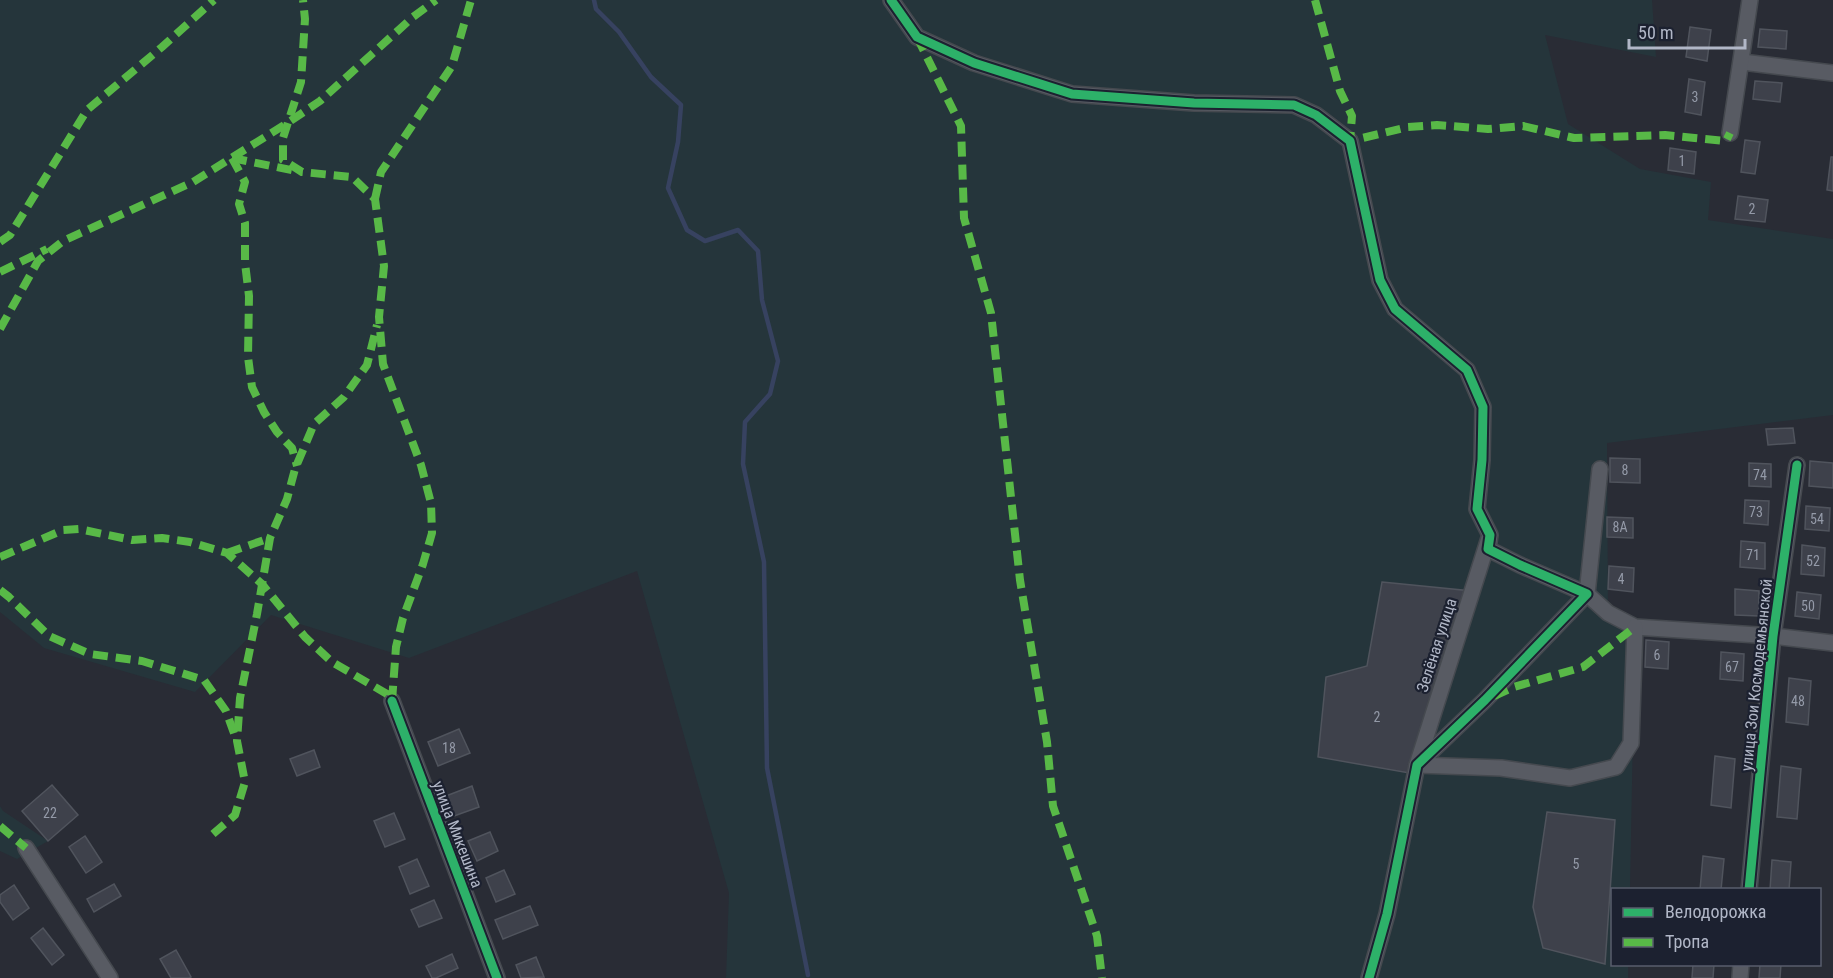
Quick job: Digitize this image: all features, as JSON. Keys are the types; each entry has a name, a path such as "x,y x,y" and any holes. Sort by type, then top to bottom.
{"street":[{"path":"891,0 917,37 974,63 1072,94 1194,103 1294,105 1316,116 1350,141 1380,280 1395,309 1467,370 1483,407 1482,460 1477,509 1490,536 1488,549 1587,594 1608,613 1635,627 1773,636 1833,643"},
{"path":"1730,133 1750,0"},
{"path":"1742,62 1833,73"},
{"name":"улица Зои Космодемьянской","path":"1749,888 1773,636 1797,465"},
{"path":"1417,765 1485,700 1587,594 1600,469"},
{"name":"Зелёная улица","path":"1369,978 1387,914 1417,765 1490,536"},
{"path":"1417,765 1501,768 1570,778 1616,767 1630,742 1635,627"},
{"name":"улица Микешина","path":"392,701 497,978"},
{"path":"26,848 110,978"}],"shaded area":[{"path":"0,0 1652,0 1656,57 1545,35 1568,124 1640,169 1711,182 1708,220 1833,239 1833,415 1607,443 1608,613 1635,627 1630,888 1611,888 1611,966 1628,966 1628,978 726,978 729,893 637,571 409,658 271,615 195,692 44,648 0,612"},
{"path":"0,806 3,811 48,841 17,859 0,851"}],"building":[{"path":"1690,27 1711,30 1707,61 1686,57"},
{"path":"1760,29 1787,31 1786,49 1758,47"},
{"path":"1689,79 1705,82 1701,115 1685,112"},
{"path":"1755,81 1782,83 1780,102 1753,99"},
{"path":"1745,140 1760,142 1755,174 1741,172"},
{"path":"1670,148 1696,152 1694,174 1668,170"},
{"path":"1831,157 1833,157 1833,191 1827,190"},
{"path":"1738,196 1768,200 1765,222 1735,219"},
{"path":"1793,428 1795,443 1768,445 1766,429"},
{"path":"1610,458 1640,459 1640,483 1610,482"},
{"path":"1810,461 1833,463 1833,488 1809,486"},
{"path":"1749,463 1771,464 1771,487 1749,486"},
{"path":"1745,500 1769,501 1768,525 1744,523"},
{"path":"1806,506 1830,508 1829,531 1805,529"},
{"path":"1607,517 1633,518 1633,538 1607,537"},
{"path":"1741,541 1765,543 1765,569 1740,567"},
{"path":"1802,545 1825,548 1824,576 1801,574"},
{"path":"1609,566 1634,568 1633,592 1608,589"},
{"path":"1382,582 1472,591 1415,774 1318,757 1326,677 1367,666"},
{"path":"1735,589 1759,591 1759,616 1735,615"},
{"path":"1797,592 1821,595 1819,619 1795,616"},
{"path":"1646,640 1669,642 1668,669 1645,667"},
{"path":"1721,652 1744,654 1743,681 1720,679"},
{"path":"1789,678 1811,681 1808,725 1786,722"},
{"path":"459,729 470,753 438,766 428,742"},
{"path":"314,750 320,767 297,776 290,759"},
{"path":"1715,756 1735,759 1731,808 1711,805"},
{"path":"1781,766 1801,769 1797,819 1777,817"},
{"path":"52,785 78,815 48,841 22,811"},
{"path":"472,786 479,807 454,816 446,796"},
{"path":"1547,812 1615,820 1605,964 1543,948 1533,907"},
{"path":"394,813 405,839 385,847 374,821"},
{"path":"490,832 498,851 477,861 468,841"},
{"path":"85,836 102,862 86,873 69,847"},
{"path":"1703,856 1724,859 1721,888 1700,888"},
{"path":"417,859 429,886 410,894 399,867"},
{"path":"1772,860 1791,862 1789,888 1770,888"},
{"path":"504,870 515,894 496,902 486,878"},
{"path":"114,884 121,896 94,912 87,899"},
{"path":"14,885 29,908 13,920 0,902 0,895"},
{"path":"434,900 442,918 419,927 411,910"},
{"path":"530,906 538,925 503,939 495,920"},
{"path":"43,928 64,955 52,965 31,938"},
{"path":"176,950 191,977 171,978 160,959"},
{"path":"452,954 458,968 432,978 426,966"},
{"path":"536,957 544,977 521,978 516,965"},
{"path":"1693,966 1714,966 1713,978 1692,978"},
{"path":"1760,966 1781,966 1780,978 1759,978"}],"waterway":[{"path":"594,0 596,9 619,32 651,77 681,105 678,142 668,188 687,230 705,241 738,230 758,251 762,300 778,361 770,394 745,422 743,464 764,562 767,768 808,975"}],"marked path":[{"path":"0,242 10,235 87,110 214,0"},
{"path":"0,557 63,530 79,529 132,540 162,538 190,542 227,553 262,584 305,637 332,662 387,694 392,701 396,647 403,618 432,533 431,503 421,465 383,364 379,317 384,266 375,199 352,177 302,172 283,160 283,138 301,82 305,19 303,0"},
{"path":"0,329 38,261 63,241 193,182 289,122 320,101 413,17 436,0"},
{"path":"375,199 381,172 452,66 471,0"},
{"path":"1315,0 1340,91 1352,116 1350,141 1408,127 1437,125 1488,129 1523,126 1574,138 1665,135 1726,141 1730,133"},
{"path":"917,37 961,126 964,218 991,313 1020,580 1047,742 1053,806 1097,936 1102,978"},
{"path":"232,158 245,182 239,204 245,223 245,263 249,296 248,357 252,387 277,432 292,448 297,466"},
{"path":"232,158 296,171"},
{"path":"0,272 47,249"},
{"path":"213,834 235,815 245,782 237,741 240,698 270,538 287,499 295,469 314,424 344,397 367,365 377,325"},
{"path":"227,553 270,538"},
{"path":"0,590 49,636 90,654 142,661 204,680 226,711 235,736"},
{"path":"1494,696 1514,687 1583,667 1635,627"},
{"path":"0,826 26,848"}],"cycle path":[{"path":"891,0 917,37 974,63 1072,94 1194,103 1294,105 1316,115 1350,141 1380,280 1395,309 1467,370 1483,407 1482,460 1477,509 1490,535 1488,549 1587,594 1485,700 1417,765 1387,914 1369,978"},
{"path":"1749,888 1773,636 1797,465"},
{"path":"392,701 497,978"}]}
